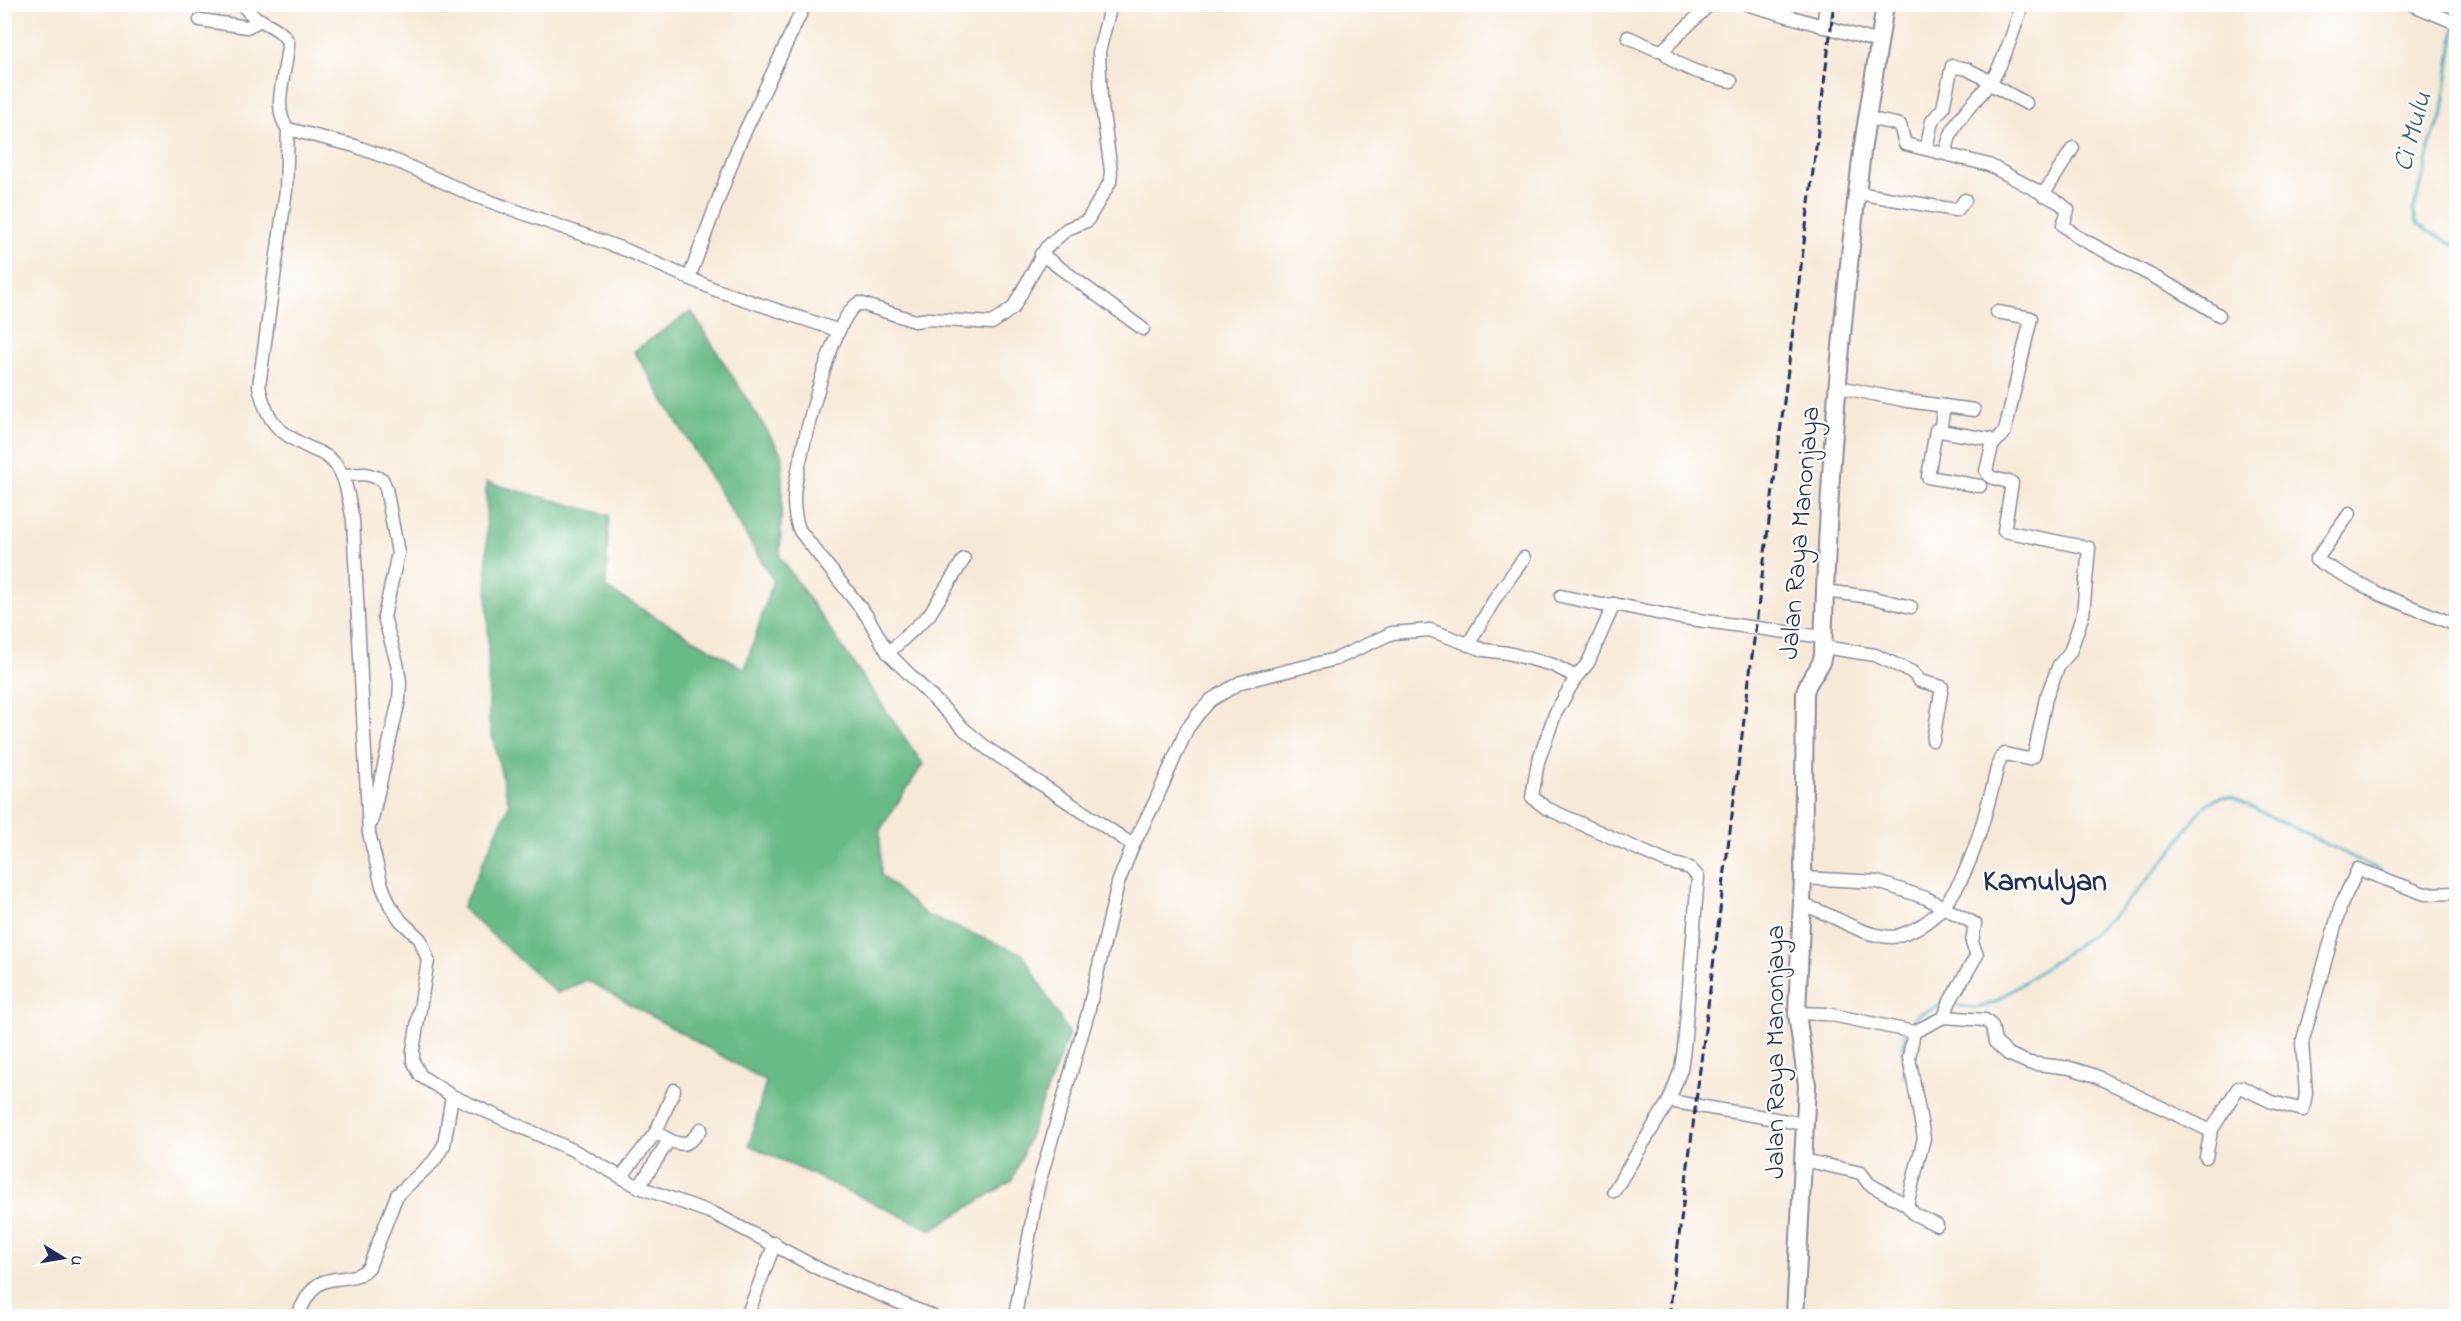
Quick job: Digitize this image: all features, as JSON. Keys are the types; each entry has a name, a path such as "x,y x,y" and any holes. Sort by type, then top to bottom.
{"main road":[{"name":"Jalan Raya Manonjaya","path":"1795,1317 1807,1085 1797,1013 1803,878 1806,687 1822,665 1832,445 1867,118 1885,4"}],"street":[{"path":"243,4 246,11 281,32 288,42 279,112 288,129 355,146 401,163 472,195 626,250 716,290 837,330"},
{"path":"690,278 739,144 805,4"},
{"path":"1111,4 1099,52 1101,99 1110,152 1110,182 1086,222 1067,229 1041,254 1013,308 992,323 929,319 915,321 859,303 848,311 837,330 828,357 795,488 795,520 800,531 867,616 888,653 976,740 1133,845"},
{"path":"1628,37 1657,50 1664,50 1710,4"},
{"path":"1746,4 1879,42"},
{"path":"1824,27 1826,4"},
{"path":"1946,153 1954,124 1989,82 2013,34 2022,4"},
{"path":"2411,4 2452,22"},
{"path":"200,20 243,27 261,20"},
{"path":"1664,50 1669,56 1697,71 1731,81"},
{"path":"1926,149 1932,121 1943,108 1952,66 1967,69 2026,103"},
{"path":"1867,118 1900,125 1903,143 1989,165 2067,208 2063,225 2076,236 2177,289 2219,315"},
{"path":"288,129 286,190 259,386 268,415 283,435 329,458 342,475 353,520 369,833 382,886 390,905 401,921 420,939 428,960 413,1061 421,1076 452,1096 574,1151 639,1187 715,1214 775,1243 825,1272 932,1317"},
{"path":"2043,195 2073,148"},
{"path":"1858,193 1954,210 1958,209 1965,200"},
{"path":"1041,254 1143,329"},
{"path":"1802,905 1828,914 1854,929 1894,937 1919,929 1943,907 1970,857 2001,758 2005,754 2028,759 2035,755 2046,699 2059,665 2070,652 2083,614 2089,548 2004,531 2012,483 1990,477 1986,471 1992,446 2005,431 2031,318 1997,312"},
{"path":"1839,387 1974,410"},
{"path":"1940,431 1944,406"},
{"path":"1980,486 1928,477 1936,430 1989,439"},
{"path":"342,475 366,474 384,482 397,535 398,553 384,617 397,663 400,682 399,700 369,833"},
{"path":"2350,513 2316,560 2379,594 2457,625"},
{"path":"1468,645 1492,603 1524,558"},
{"path":"888,653 929,615 964,559"},
{"path":"1825,591 1870,597 1911,607"},
{"path":"1561,596 1823,642 1875,655 1912,672 1920,681 1942,687 1933,740"},
{"path":"1614,604 1588,663 1576,677 1555,714 1538,762 1532,797 1546,808 1596,828 1644,852 1690,868 1698,877 1681,1069 1669,1101 1614,1191"},
{"path":"1015,1317 1038,1187 1088,1013 1118,883 1133,845 1187,729 1211,700 1228,689 1258,677 1336,659 1392,633 1430,630 1468,645 1553,665 1576,677"},
{"path":"2206,1157 2211,1131 2238,1088 2241,1087 2264,1099 2303,1110 2306,1093 2302,1043 2341,905 2358,869 2425,894 2457,893"},
{"path":"1803,878 1878,882 1923,897 1977,926 1972,944 1977,955 1947,1008 1914,1032 1909,1057 1924,1138 1907,1205"},
{"path":"1947,1008 1988,1022 1992,1026 1995,1042 2008,1054 2029,1063 2070,1068 2093,1075 2211,1131"},
{"path":"1797,1013 1827,1014 1914,1032"},
{"path":"621,1177 656,1132 674,1090"},
{"path":"297,1317 307,1297 320,1283 362,1274 369,1267 397,1195 434,1161 444,1145 452,1096"},
{"path":"1669,1101 1805,1124"},
{"path":"656,1132 681,1144 690,1143 701,1128"},
{"path":"639,1187 669,1140"},
{"path":"1803,1160 1859,1172 1869,1184 1907,1205 1914,1214 1937,1225"},
{"path":"747,1317 775,1243"}],"green space":[{"path":"691,311 783,456 780,557 923,764 880,830 881,875 926,915 1023,954 1069,1034 1012,1181 931,1230 749,1145 766,1081 587,980 557,993 462,908 509,805 489,723 486,482 609,515 606,588 745,669 773,580 634,351"}],"waterway":[{"name":"Ci Mulu","path":"2456,4 2456,18"},
{"name":"Ci Mulu","path":"2455,27 2442,118 2430,142 2426,169 2413,211 2418,223 2426,230 2456,246"},
{"path":"1952,1005 1978,1008 1994,1003 2093,933 2123,907 2172,851 2204,807 2222,797 2233,798 2387,874"},
{"path":"1907,1028 1919,1014 1945,1004"},
{"path":"1905,1034 1903,1055 1905,1076"}],"railway":[{"path":"1669,1316 1834,4"}],"district":[{"name":"Kamulyan","path":"2045,883"}]}
